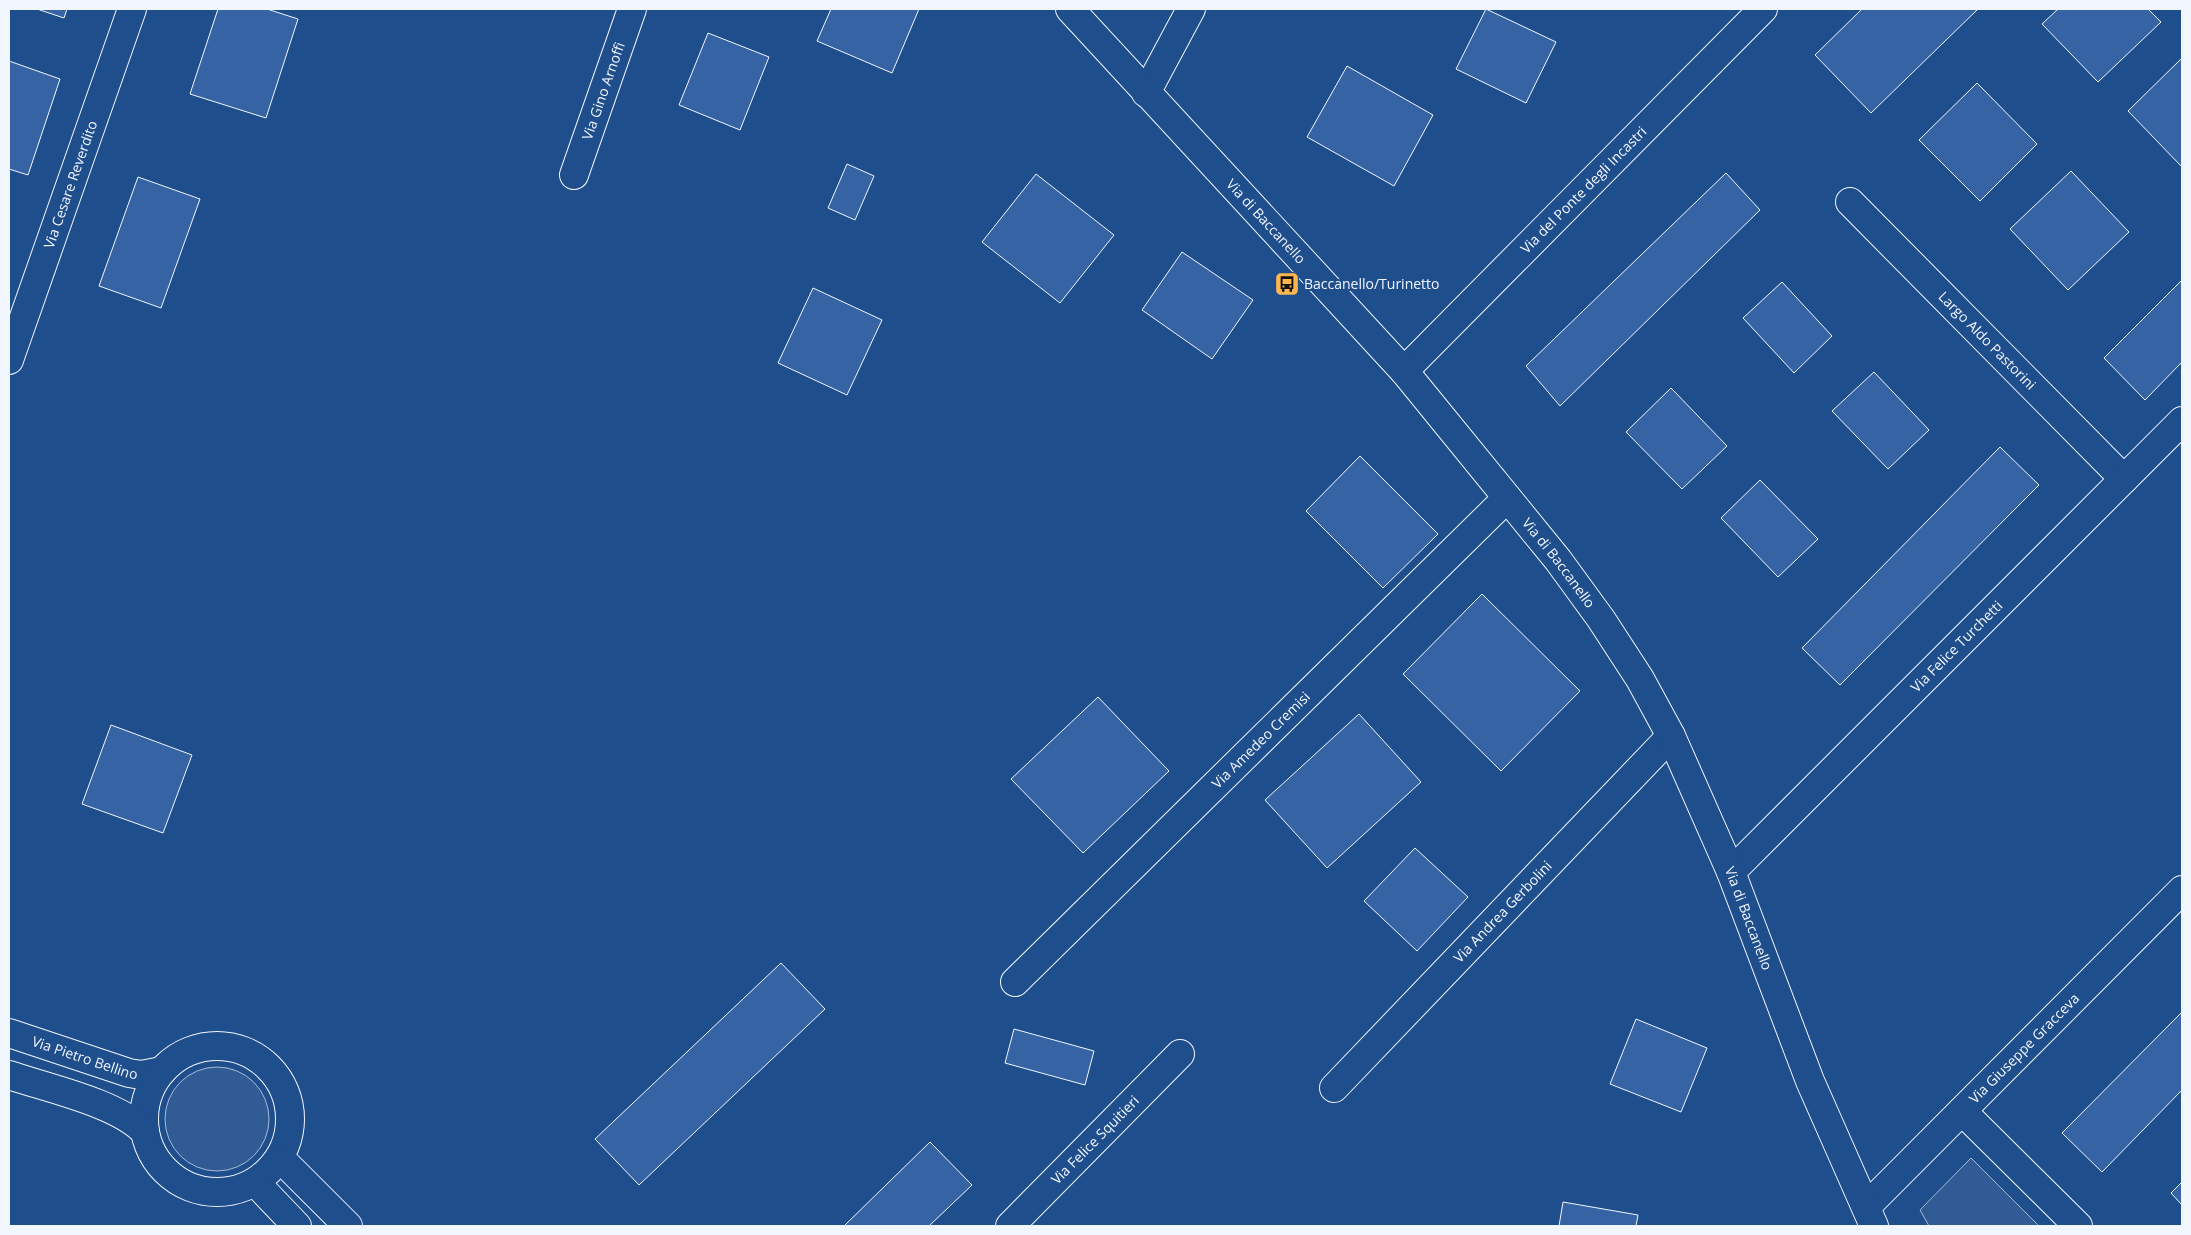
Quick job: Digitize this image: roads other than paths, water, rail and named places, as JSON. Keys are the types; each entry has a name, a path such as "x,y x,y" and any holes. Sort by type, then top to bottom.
{"street":[{"name":"Via Cesare Reverdito","path":"9,360 132,9"},
{"name":"Via Gino Arnoffi","path":"574,175 632,9"},
{"name":"Via di Baccanello","path":"1070,9 1146,94 1404,372 1558,560 1601,619 1640,679 1671,736 1731,872 1810,1081 1870,1217"},
{"path":"1146,94 1191,9"},
{"name":"Via del Ponte degli Incastri","path":"1404,372 1763,9"},
{"name":"Largo Aldo Pastorini","path":"1850,202 2124,479"},
{"name":"Via Felice Turchetti","path":"1731,872 2182,421"},
{"name":"Via Amedeo Cremisi","path":"1015,982 1507,498"},
{"name":"Via Andrea Gerbolini","path":"1334,1088 1671,736"},
{"name":"Via Giuseppe Gracceva","path":"1870,1217 1962,1111 2182,890"},
{"name":"Via Pietro Bellino","path":"9,1033 129,1073 141,1075 162,1071"},
{"path":"222,1046 246,1052 266,1064 280,1081 288,1101 290,1133 280,1158 255,1182 241,1188 219,1192 192,1188 166,1172 153,1154 145,1132 144,1114 150,1091 162,1071 176,1058 198,1048 222,1046"},
{"name":"Via Felice Squitieri","path":"1010,1226 1180,1054"},
{"path":"9,1075 118,1112 130,1119 145,1132"},
{"path":"1962,1111 2078,1226"},
{"path":"280,1158 348,1226"},
{"path":"255,1182 297,1226"}],"place":[{"name":"Baccanello/Turinetto","path":"1287,284"}]}
